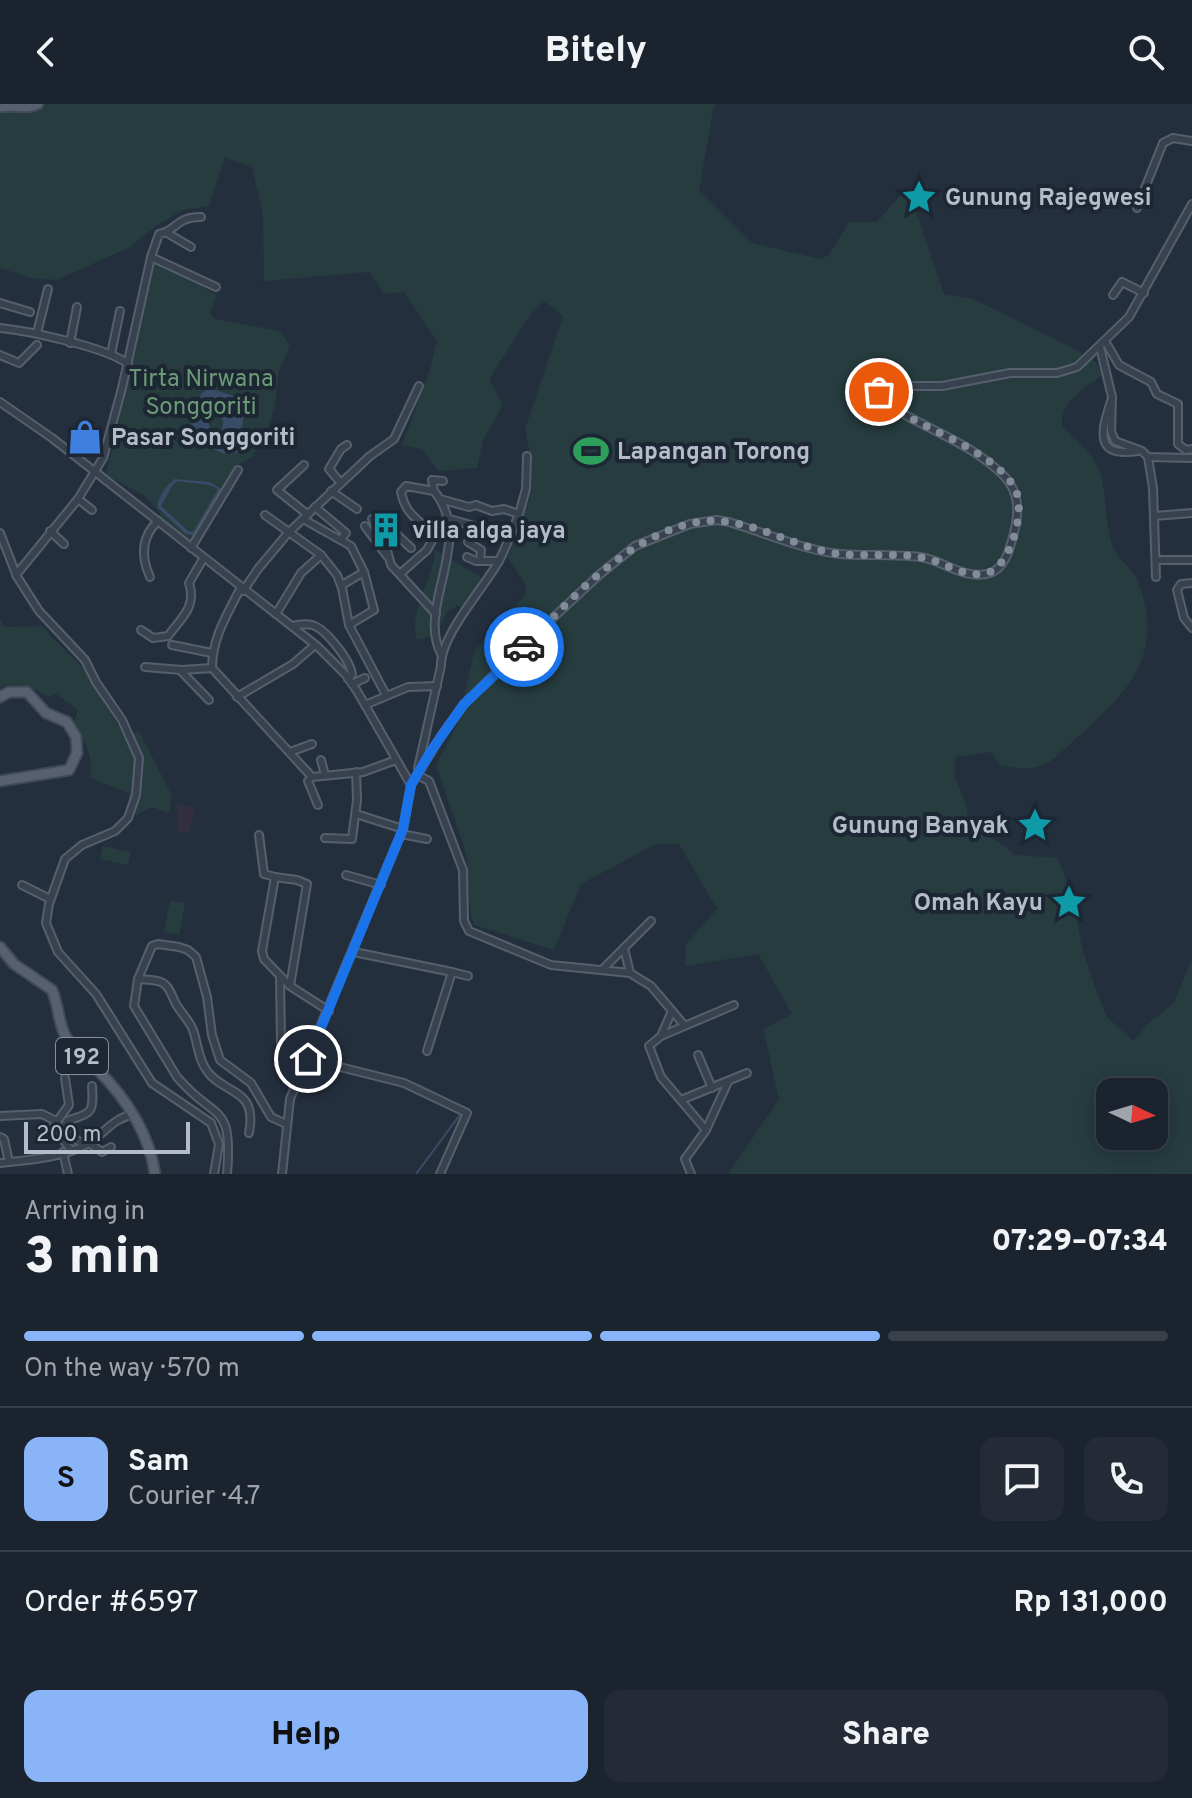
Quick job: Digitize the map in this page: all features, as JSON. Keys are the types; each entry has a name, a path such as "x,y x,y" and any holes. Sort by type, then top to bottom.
{"main road":[{"path":"0,107 34,107 38,104"},
{"path":"0,697 9,692 27,692 46,713 67,722 76,737 77,753 69,770 0,781"},
{"name":"192","path":"0,947 14,964 52,990 64,1035 123,1097 141,1126 155,1174"}],"street":[{"path":"1137,208 1163,143 1173,138 1192,141"},
{"path":"282,1174 290,1099 402,832 411,785 464,704 599,575 635,546 690,524 717,520 729,522 826,551 919,557 973,575 997,569 1006,558 1017,522 1017,494 1011,484 998,470 957,440 885,403 879,397 879,390 889,385 942,386 1010,373 1070,371 1129,317 1192,204"},
{"path":"16,575 78,499 103,458 159,234 167,233 185,218 201,217"},
{"path":"167,233 191,247"},
{"path":"151,257 216,287"},
{"path":"1113,295 1122,282 1144,293"},
{"path":"37,333 48,289"},
{"path":"0,303 30,312"},
{"path":"70,343 77,307"},
{"path":"111,354 120,311"},
{"path":"0,328 37,333 111,354 128,364"},
{"path":"1102,344 1112,397 1102,429 1104,442 1118,452 1142,451 1148,457 1156,577"},
{"path":"1102,344 1119,365 1151,382 1157,394 1178,404 1178,444 1184,449 1192,449"},
{"path":"0,355 19,363 37,345"},
{"path":"312,777 212,668 216,638 242,590 288,533 340,482 394,439 419,386"},
{"path":"0,402 52,438 315,645 350,681 411,785"},
{"path":"340,482 329,469 347,445"},
{"path":"417,773 437,686 441,654 473,598 499,561 526,489 527,456"},
{"path":"1148,457 1192,458"},
{"path":"304,465 277,490 323,532 351,546 364,572 374,610 349,625"},
{"path":"191,548 238,470"},
{"path":"441,654 434,641 436,614 450,550 446,518 432,480 443,481"},
{"path":"401,573 427,550 431,545 431,536 428,529 409,514 401,492 409,485 434,491"},
{"path":"331,491 357,509"},
{"path":"78,499 92,510"},
{"path":"440,499 469,507 476,505 492,511 504,509 519,514"},
{"path":"315,507 346,533 341,539"},
{"path":"1154,516 1192,513"},
{"path":"265,515 321,555 337,575 342,585 349,625 386,695"},
{"path":"446,518 509,536"},
{"path":"372,519 383,538 391,565 436,614"},
{"path":"150,577 143,560 143,550 146,538 158,521"},
{"path":"365,526 389,559"},
{"path":"50,531 64,544"},
{"path":"0,533 16,575 39,611 85,660 122,720 139,758 136,795 128,818 115,831 72,852 61,867 46,923 58,952 96,994 152,1083 211,1123 219,1144 214,1174"},
{"path":"383,538 395,533 411,548"},
{"path":"468,542 481,550 480,560"},
{"path":"427,550 431,558"},
{"path":"276,614 301,573 321,555"},
{"path":"467,557 499,561"},
{"path":"141,630 153,638 168,636 189,608 193,596 189,583 203,559"},
{"path":"1156,560 1192,560"},
{"path":"342,585 364,572"},
{"path":"1192,583 1181,584 1177,590 1179,606 1192,628"},
{"path":"292,626 308,624 323,630 351,664 350,681"},
{"path":"172,645 212,653"},
{"path":"237,697 293,664 315,645"},
{"path":"145,667 180,670 212,668"},
{"path":"180,670 209,700"},
{"path":"350,681 365,678"},
{"path":"365,705 408,687 437,686"},
{"path":"290,752 312,744"},
{"path":"321,760 325,775"},
{"path":"318,805 308,781 312,777 356,772 396,760"},
{"path":"325,838 352,839 356,814 356,772"},
{"path":"417,773 429,781 461,863 464,921 469,931 551,965 630,973 651,986 684,1025"},
{"path":"356,814 427,839"},
{"path":"259,835 264,874 307,884 290,986"},
{"path":"346,875 381,885"},
{"path":"275,877 262,951 264,959 290,986 329,1011"},
{"path":"22,885 50,899"},
{"path":"602,970 651,921"},
{"path":"227,1174 228,1139 221,1114 177,1077 137,1016 134,1006 138,979 152,946 179,947 193,954 198,961 220,1060 251,1083 271,1117 286,1124"},
{"path":"624,948 630,973"},
{"path":"354,952 468,976"},
{"path":"427,1051 452,972"},
{"path":"280,976 281,1043 285,1050 306,1063 404,1083 467,1113 440,1174"},
{"path":"138,979 160,981 170,990 192,1028 206,1070 216,1080 242,1095 250,1120 249,1133"},
{"path":"706,1130 661,1077 649,1050 650,1042 734,1005"},
{"path":"661,1036 672,1011"},
{"path":"698,1055 712,1088"},
{"path":"681,1100 747,1073"},
{"path":"65,1078 69,1105 56,1121 54,1130 71,1150"},
{"path":"691,1174 685,1159 706,1130 728,1082"},
{"path":"92,1086 91,1111 67,1121 67,1134 99,1152 111,1147"},
{"path":"0,1116 42,1114 56,1121"},
{"path":"0,1163 71,1150 87,1144 118,1117 134,1114"},
{"path":"0,1137 4,1139 9,1162"},
{"path":"63,1152 68,1174"}],"shaded area":[{"path":"177,803 195,809 190,832 177,833"}],"green space":[{"path":"0,104 717,104 713,110 699,190 752,243 820,259 829,255 849,222 877,222 902,193 916,211 944,294 973,299 1071,347 1096,362 1102,375 1069,403 1062,417 1062,426 1084,447 1097,466 1112,545 1137,579 1145,604 1145,648 1128,685 1114,702 1052,760 1037,767 1015,768 1000,765 991,752 955,757 955,777 966,805 970,828 997,841 1015,855 1057,858 1072,892 1082,948 1107,1017 1133,1041 1174,1003 1192,959 1192,1174 728,1174 779,1099 763,1029 792,1014 758,954 685,966 686,944 717,909 679,844 656,844 581,884 554,950 474,925 466,853 436,765 457,725 475,650 525,595 526,585 507,557 532,491 532,463 525,429 563,316 544,301 530,315 489,379 503,405 483,440 477,468 439,471 422,449 402,445 437,341 404,292 384,294 370,272 264,281 263,215 252,168 225,157 209,206 183,210 154,227 130,247 57,280 31,278 0,268"},
{"name":"Tirta Nirwana Songgoriti","path":"154,261 216,295 210,313 215,319 279,331 290,346 279,370 275,404 267,432 253,456 236,466 192,543 159,516 160,513 145,496 106,475"},
{"path":"435,550 484,579 464,610 458,605 447,612 436,635 417,640 418,606"},
{"path":"0,618 4,627 41,626 82,667 125,736 139,731 172,796 169,813 152,807 136,815 129,801 129,793 90,778 90,756 74,722 78,710 55,693 49,697 14,684 0,688"},
{"path":"103,846 131,852 128,865 100,859"},
{"path":"170,900 185,903 179,935 164,932"}],"water":[{"path":"209,388 246,400 242,427 253,436 251,443 238,452 228,454 192,436 188,432 201,394","holes":["214,413 223,424 213,436 207,419"]},
{"path":"175,479 210,482 221,489 193,535 186,534 158,508 165,488","holes":["177,481 218,489 193,532 161,506"]}],"waterway":[{"path":"416,1174 459,1116"}],"way so far":[{"path":"524,647 599,575 635,546 701,521 729,522 838,554 919,557 973,575 991,573 997,569 1010,549 1017,522 1017,494 1011,484 998,470 957,440 915,421 882,401 879,392"}],"place":[{"name":"Gunung Rajegwesi","path":"919,197"},
{"name":"Pasar Songgoriti","path":"85,437"},
{"name":"Lapangan Torong","path":"591,451"},
{"name":"villa alga jaya","path":"386,530"},
{"name":"Gunung Banyak","path":"1035,825"},
{"name":"Omah Kayu","path":"1069,902"}],"route":[{"path":"308,1059 403,829 411,785 464,704 524,647"}]}
